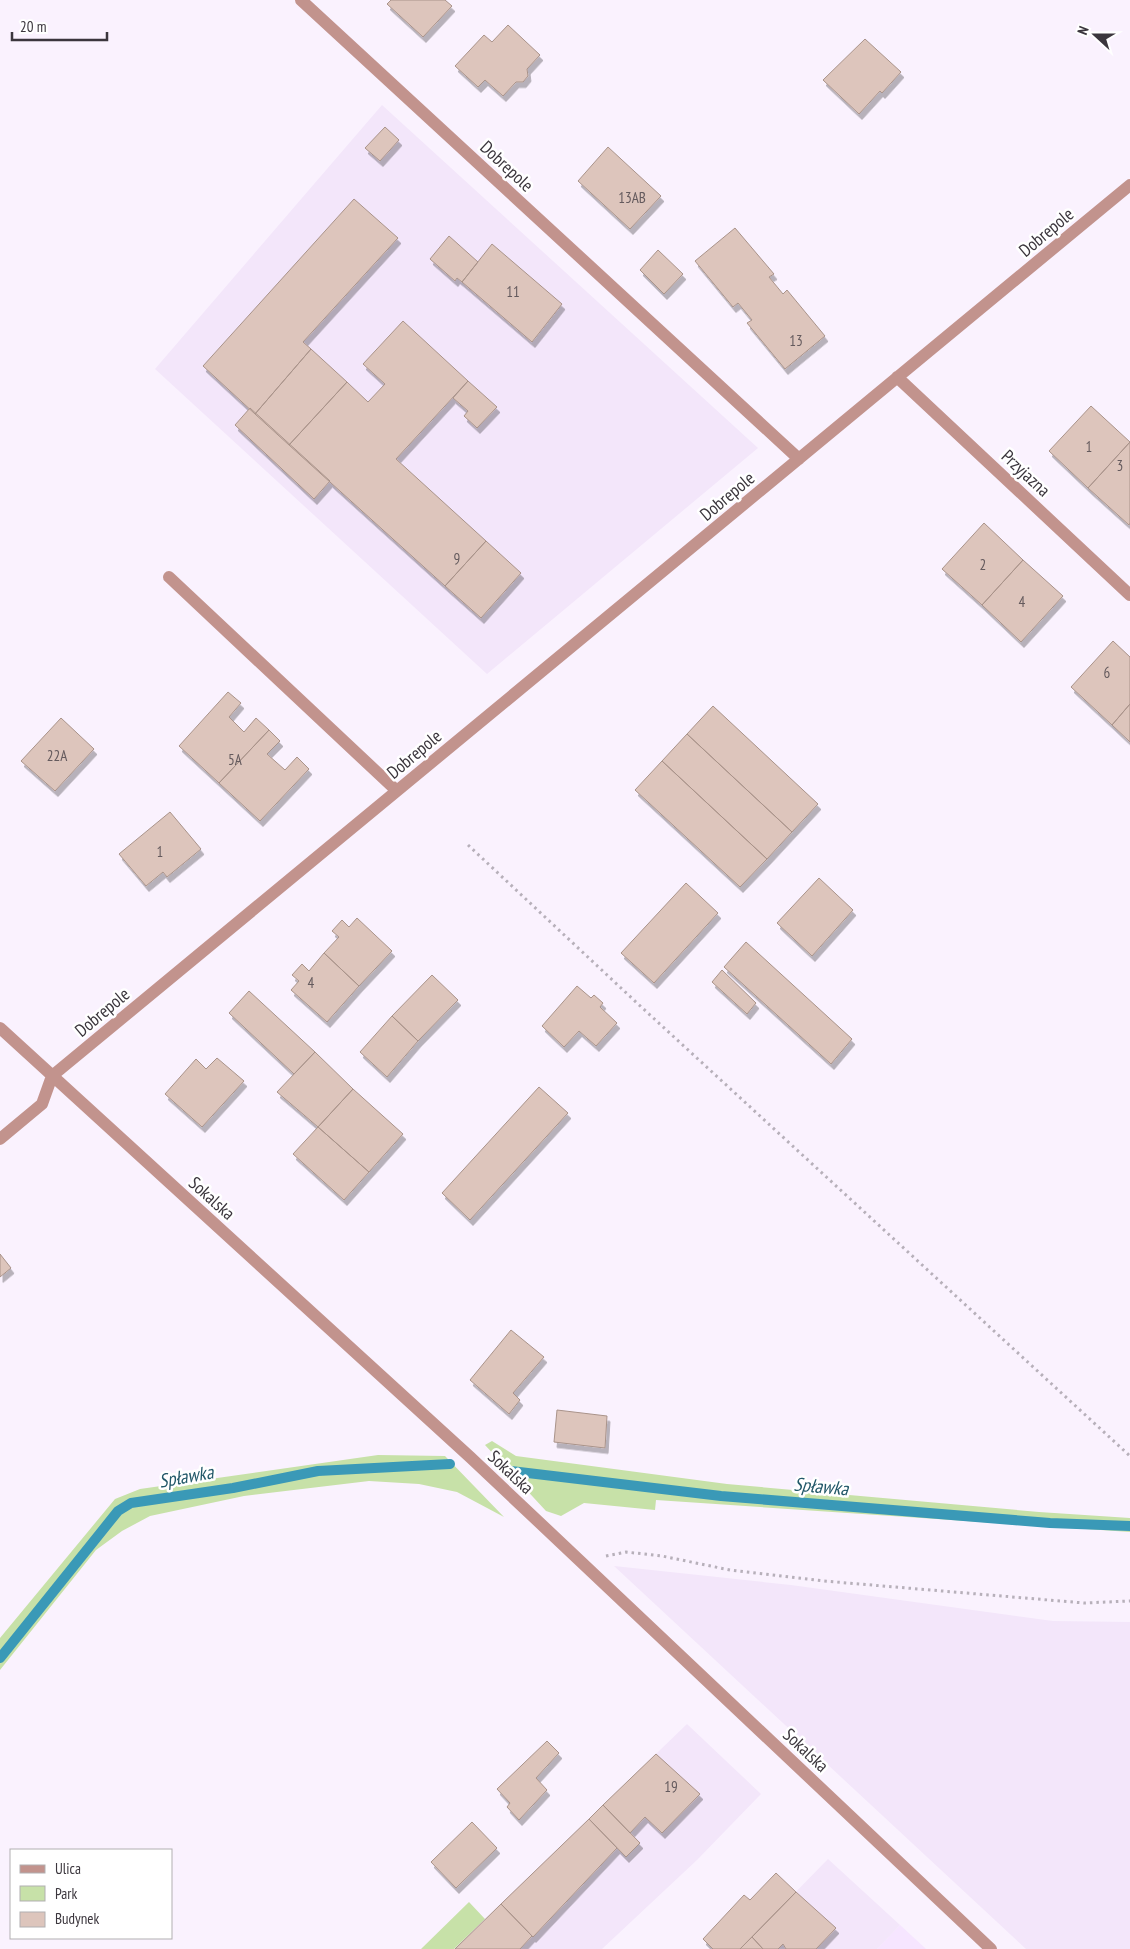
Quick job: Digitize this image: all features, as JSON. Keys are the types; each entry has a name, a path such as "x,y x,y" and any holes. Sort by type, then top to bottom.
{"street":[{"name":"Dobrepole","path":"301,0 799,459"},
{"name":"Dobrepole","path":"52,1076 1130,185"},
{"name":"Przyjazna","path":"898,377 1130,595"},
{"path":"169,577 397,791"},
{"name":"Sokalska","path":"0,1028 470,1457 991,1949"},
{"path":"0,1139 42,1104 52,1076"}],"path":[{"path":"468,845 637,1004 1130,1456"},
{"path":"584,1564 610,1554 626,1552 662,1556 730,1570 824,1581 1084,1603 1130,1601"}],"shaded area":[{"path":"382,105 758,448 487,674 155,369"},
{"path":"614,1566 791,1585 1053,1621 1130,1622 1130,1949 1026,1949"},
{"path":"687,1724 761,1794 697,1860 602,1949 454,1949"},
{"path":"828,1859 900,1925 877,1949 740,1949"},
{"path":"900,1925 926,1949 877,1949"}],"green space":[{"path":"492,1441 516,1456 727,1484 1039,1512 1130,1518 1130,1532 656,1500 655,1510 584,1503 561,1516 546,1511 485,1445"},
{"path":"378,1455 445,1456 504,1517 457,1492 419,1484 369,1481 244,1496 150,1516 122,1531 96,1550 0,1670 0,1638 115,1499 140,1489"},
{"path":"469,1902 485,1919 454,1949 421,1949"}],"building":[{"path":"391,0 445,0 452,6 423,37 387,4"},
{"path":"508,25 540,55 527,69 528,76 523,82 516,82 503,96 485,80 478,87 455,66 484,35 492,42"},
{"path":"865,39 901,72 859,114 823,80"},
{"path":"385,127 399,140 380,161 365,148"},
{"path":"608,147 661,196 630,229 578,181"},
{"path":"354,199 398,238 303,342 311,349 255,414 203,366"},
{"path":"735,228 774,274 769,277 783,294 787,290 825,336 785,369 747,323 752,320 738,303 733,307 695,261"},
{"path":"449,236 478,262 462,282 457,278 455,281 430,259"},
{"path":"492,244 562,304 532,342 462,282"},
{"path":"658,250 683,274 664,294 640,270"},
{"path":"403,321 468,381 396,459 486,541 445,586 289,445 347,382 368,402 385,384 363,364"},
{"path":"311,349 347,382 289,445 255,414"},
{"path":"468,381 497,407 477,428 464,416 468,411 453,398"},
{"path":"1091,406 1130,442 1088,488 1049,451"},
{"path":"250,408 330,481 314,499 235,425"},
{"path":"1130,442 1130,523 1129,525 1088,488"},
{"path":"984,523 1023,560 982,605 942,569"},
{"path":"486,541 521,573 481,618 445,586"},
{"path":"1023,560 1063,596 1021,642 982,605"},
{"path":"1113,641 1130,657 1130,704 1112,725 1071,687"},
{"path":"228,692 241,703 229,717 244,732 256,718 269,730 219,783 179,746"},
{"path":"1130,704 1130,742 1112,725"},
{"path":"713,706 818,804 792,832 687,734"},
{"path":"61,718 94,749 55,791 21,761"},
{"path":"269,730 280,741 267,754 285,770 297,757 309,769 260,821 219,783"},
{"path":"687,734 792,832 767,859 662,761"},
{"path":"662,761 767,859 740,887 635,790"},
{"path":"170,812 201,849 167,877 163,872 146,886 119,854"},
{"path":"819,878 853,910 812,956 777,923"},
{"path":"686,883 718,913 654,983 621,953"},
{"path":"357,918 392,951 359,986 324,953 339,937 332,931 342,920 349,927"},
{"path":"746,942 852,1039 831,1064 724,967"},
{"path":"324,953 359,986 327,1022 291,990 299,981 292,975 302,964 309,971"},
{"path":"722,970 756,1003 747,1014 712,982"},
{"path":"432,975 458,1000 418,1041 392,1016"},
{"path":"577,986 591,998 594,995 603,1003 600,1007 617,1023 596,1046 579,1031 564,1047 542,1026"},
{"path":"249,991 315,1052 294,1074 229,1013"},
{"path":"392,1016 418,1041 387,1077 360,1052"},
{"path":"315,1052 353,1089 318,1127 277,1092"},
{"path":"217,1058 244,1081 202,1127 165,1094 196,1059 206,1069"},
{"path":"539,1087 568,1113 470,1220 442,1193"},
{"path":"353,1089 403,1134 369,1172 318,1127"},
{"path":"318,1127 369,1172 344,1200 293,1154"},
{"path":"0,1254 11,1268 0,1277"},
{"path":"511,1330 544,1357 513,1393 520,1400 509,1414 470,1380"},
{"path":"557,1410 607,1416 605,1448 554,1442"},
{"path":"547,1741 559,1753 536,1778 547,1790 519,1820 507,1807 510,1803 497,1789"},
{"path":"656,1754 700,1794 662,1833 645,1817 630,1833 603,1805"},
{"path":"603,1805 640,1843 626,1857 589,1819"},
{"path":"589,1819 617,1848 533,1937 501,1904"},
{"path":"472,1822 497,1848 456,1888 431,1862"},
{"path":"776,1873 796,1892 740,1949 713,1949 703,1939 744,1895 750,1900"},
{"path":"796,1892 836,1928 816,1949 786,1949 783,1944 778,1949 763,1949 752,1937"},
{"path":"501,1904 532,1936 520,1949 455,1949"},
{"path":"752,1937 763,1949 740,1949"}],"waterway":[{"name":"Spławka","path":"0,1658 118,1511 131,1503 233,1488 318,1471 450,1464"},
{"name":"Spławka","path":"511,1471 721,1496 1050,1523 1130,1526"}]}
